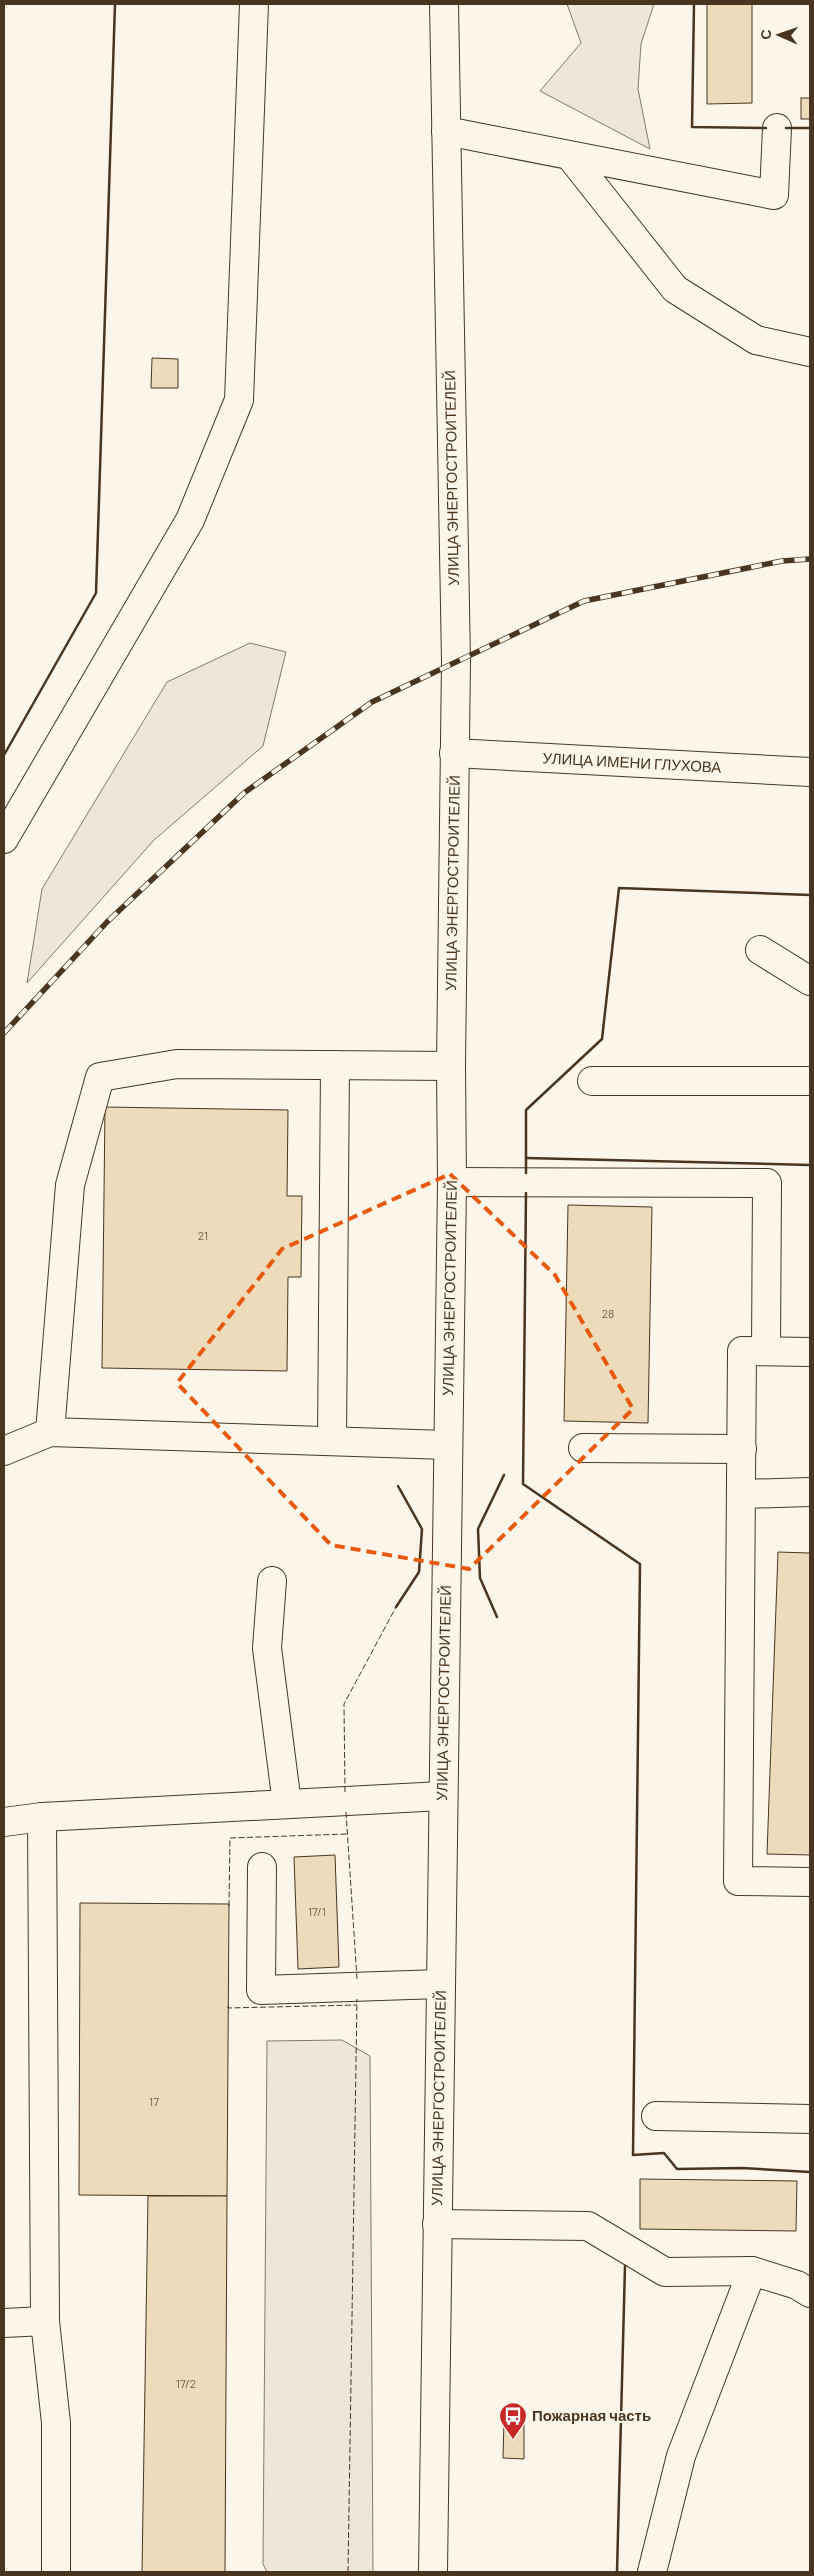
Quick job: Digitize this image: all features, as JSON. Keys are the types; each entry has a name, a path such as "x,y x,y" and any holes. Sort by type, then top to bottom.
{"main road":[{"path":"4,838 190,520 239,400 254,4"},
{"name":"УЛИЦА ЭНЕРГОСТРОИТЕЛЕЙ","path":"433,2572 442,1796 452,1182 451,1066 455,641 444,4"},
{"path":"446,131 774,196 776,128"},
{"path":"570,156 675,289 756,340 810,352"},
{"name":"УЛИЦА ИМЕНИ ГЛУХОВА","path":"454,753 810,772"},
{"path":"760,950 810,981"},
{"path":"50,1432 70,1184 100,1077 177,1064 451,1066"},
{"path":"332,1441 335,1065"},
{"path":"592,1081 810,1082"},
{"path":"452,1182 767,1183 766,1352"},
{"path":"810,1352 742,1351 738,1881 810,1882"},
{"path":"4,1451 50,1432 447,1445"},
{"path":"583,1448 742,1449"},
{"path":"741,1494 810,1492"},
{"path":"272,1581 268,1648 287,1804"},
{"path":"4,1822 42,1817 442,1796"},
{"path":"42,1817 45,2321 56,2423 56,2572"},
{"path":"262,1867 261,1990 440,1984"},
{"path":"656,2116 810,2119"},
{"path":"437,2224 588,2226 665,2272 752,2271 797,2285 810,2294"},
{"path":"652,2572 681,2456 752,2271"},
{"path":"4,2323 45,2321"}],"highlighted area":[{"path":"450,1174 555,1275 633,1409 469,1569 331,1545 177,1383 282,1249"}],"shaded area":[{"path":"567,4 654,4 641,44 638,89 650,149 540,91 581,43"},
{"path":"250,643 286,652 263,746 154,840 27,983 42,889 167,682"},
{"path":"342,2040 370,2056 373,2572 267,2572 263,2564 267,2041"}],"building":[{"path":"707,4 752,4 752,103 707,104"},
{"path":"801,98 810,98 810,119 801,119"},
{"path":"152,358 178,359 178,388 151,388"},
{"path":"105,1107 288,1110 287,1196 302,1196 301,1277 288,1277 287,1371 102,1368"},
{"path":"568,1205 652,1207 648,1423 564,1421"},
{"path":"778,1552 810,1553 810,1855 767,1854"},
{"path":"335,1855 339,1967 298,1969 294,1857"},
{"path":"80,1903 229,1904 227,2196 79,2195"},
{"path":"640,2179 797,2181 796,2231 640,2229"},
{"path":"148,2196 227,2196 225,2572 142,2572"},
{"path":"504,2420 524,2421 524,2459 503,2458"}],"railway":[{"path":"4,1033 107,922 244,793 372,702 584,601 782,561 810,559"}],"fence":[{"path":"345,1792 344,1704 396,1607"},
{"path":"346,1812 357,1979"},
{"path":"229,1906 230,1838 347,1834"},
{"path":"348,2572 357,1999"},
{"path":"228,2006 228,2008 357,2005"}],"wall":[{"path":"4,755 96,593 115,4"},
{"path":"694,4 692,127 766,128"},
{"path":"786,128 810,128"},
{"path":"526,1173 526,1110 602,1039 619,888 810,895"},
{"path":"526,1158 810,1165"},
{"path":"526,1193 523,1484 640,1564 633,2155 664,2153 677,2169 742,2168 810,2172"},
{"path":"497,1617 480,1578 478,1529 504,1475"},
{"path":"396,1607 419,1572 422,1529 398,1486"},
{"path":"617,2572 625,2266"}],"place":[{"name":"Пожарная часть","path":"513,2440"}]}
